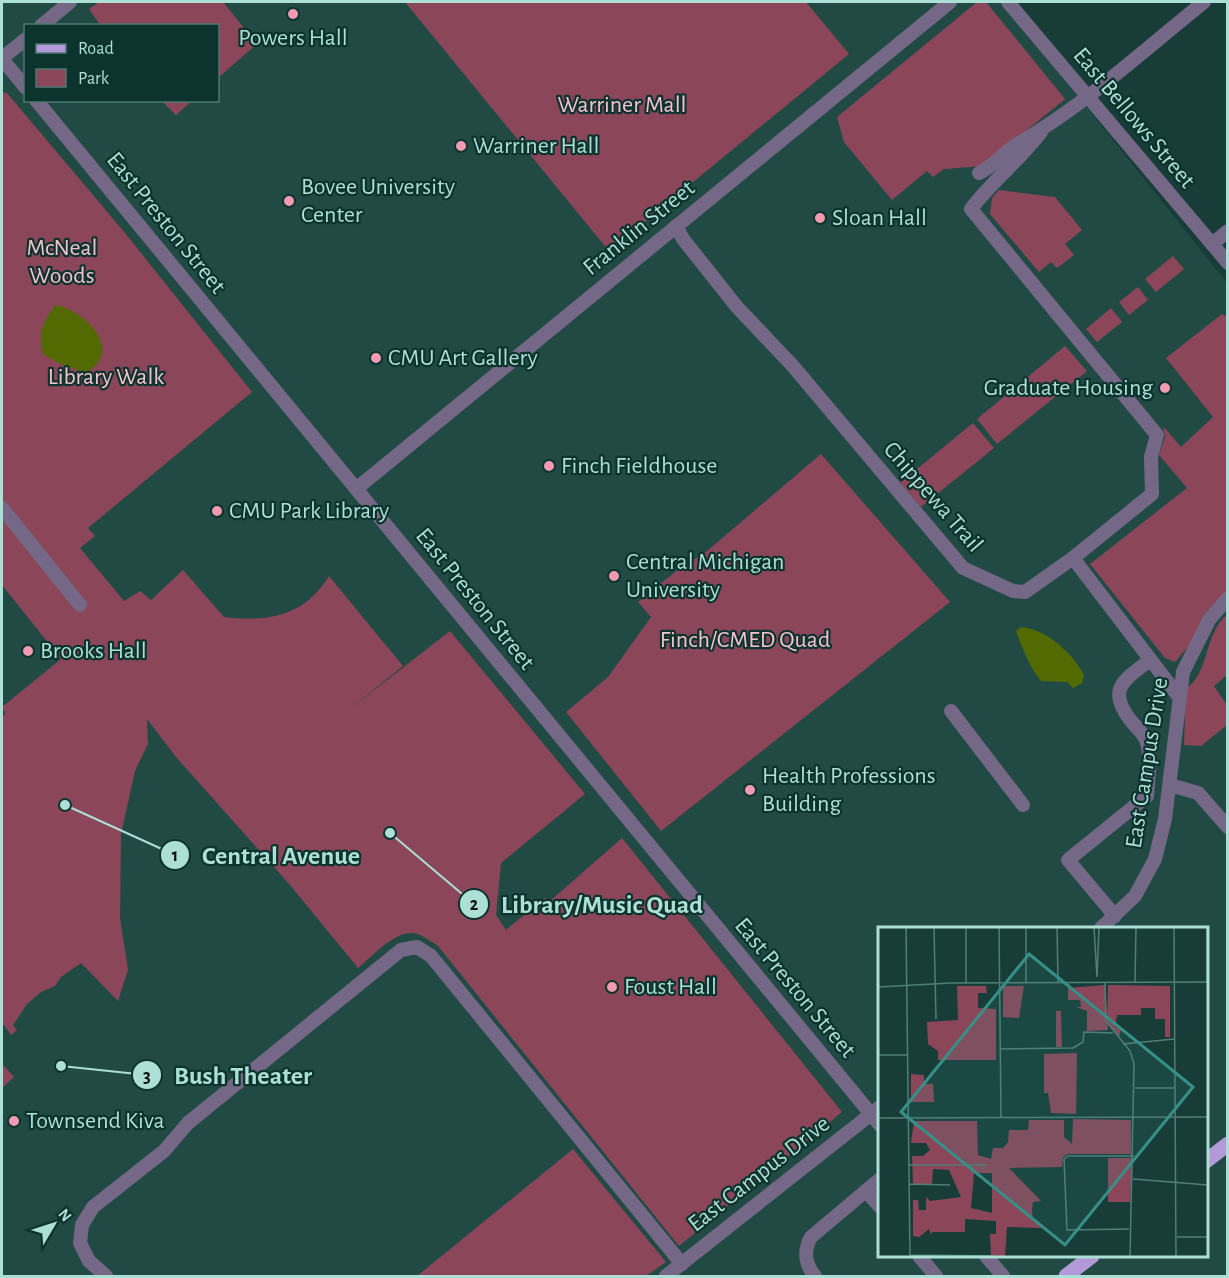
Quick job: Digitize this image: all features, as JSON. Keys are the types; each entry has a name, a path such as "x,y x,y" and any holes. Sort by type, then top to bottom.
{"main road":[{"path":"1208,1159 1227,1144"},
{"path":"1066,1276 1091,1257"}],"street":[{"path":"43,24 70,2"},
{"name":"Franklin Street","path":"356,489 950,2"},
{"name":"East Bellows Street","path":"1008,2 1086,98 1227,263"},
{"path":"979,174 1017,144 1041,132 1086,98 1204,2"},
{"path":"24,41 2,59 24,86"},
{"name":"East Preston Street","path":"38,102 876,1116"},
{"path":"1041,132 1025,153 988,186 971,209 1157,435 1152,457 1152,494 1072,558 1179,697"},
{"name":"Chippewa Trail","path":"676,226 683,239 737,307 792,365 957,564 1013,591 1025,592 1072,558"},
{"path":"1212,244 1227,231"},
{"path":"2,508 80,605"},
{"name":"East Campus Drive","path":"1102,927 1135,896 1155,859 1163,834 1183,672 1209,620 1227,598"},
{"path":"1115,916 1068,860 1147,796 1146,740 1125,713 1118,699 1119,688 1124,680 1150,660"},
{"path":"951,711 1023,805"},
{"path":"1170,785 1198,793 1227,827"},
{"path":"105,1276 89,1261 80,1243 86,1215 104,1197 159,1155 188,1123 359,982 401,950 413,947 422,949 431,956 682,1264"},
{"name":"East Campus Drive","path":"666,1276 876,1116"},
{"path":"815,1276 807,1265 806,1256 811,1237 878,1180"},
{"path":"866,1191 878,1206"},
{"path":"920,1257 936,1276"},
{"path":"987,1257 1003,1276"}],"shaded area":[{"name":"Central Michigan University","path":"2,2 1003,2 1227,283 1227,1276 2,1276"},
{"path":"56,305 78,315 97,333 102,354 97,364 86,373 58,363 43,354 42,328"},
{"path":"1021,627 1040,632 1066,651 1084,675 1082,683 1073,688 1067,682 1041,681 1030,664 1018,637 1016,631"}],"green space":[{"path":"99,2 223,2 257,44 219,77 219,24 99,24 89,9"},
{"name":"Warriner Mall","path":"405,2 806,2 849,54 609,251"},
{"path":"977,2 986,2 1065,99 983,166 944,169 933,177 927,171 892,200 844,142 837,117"},
{"path":"2,92 7,93 125,233 252,392 88,528 95,536 80,548 124,601 140,591 151,600 183,570 224,617 255,618 283,614 308,600 329,576 403,666 346,712 450,631 585,794 501,863 496,915 506,930 545,898 550,901 622,838 842,1112 679,1246 438,946 418,934 402,935 386,944 358,968 290,885 176,757 147,719 148,744 135,771 121,834 120,918 128,970 118,1001 81,963 61,977 55,986 41,992 27,1004 13,1025 17,1030 11,1035 4,1025 2,1026 2,717 5,714 2,707 61,659 2,585"},
{"path":"163,102 191,102 176,115"},
{"path":"999,190 1055,197 1082,230 1065,244 1074,255 1057,268 1051,262 1039,272 990,214 992,198"},
{"path":"1173,256 1184,269 1156,292 1145,279"},
{"path":"1138,287 1148,300 1129,315 1119,302"},
{"path":"1111,308 1122,322 1097,342 1086,329"},
{"path":"1222,314 1228,317 1227,602 1175,662 1165,658 1090,564 1187,488 1159,455 1165,437 1163,426 1181,447 1213,417 1166,358"},
{"path":"1065,346 1087,371 997,444 977,419"},
{"path":"973,423 994,448 921,507 900,483"},
{"name":"Finch/CMED Quad","path":"821,454 950,602 661,831 566,712 608,677 651,617 638,602 675,572 707,551"},
{"path":"1227,615 1227,675 1214,686 1227,705 1227,725 1201,746 1184,745 1186,689 1199,673 1214,632"},
{"path":"2,1064 14,1077 2,1088"},
{"path":"573,1149 666,1262 646,1276 417,1276"}],"place":[{"name":"Powers Hall","path":"293,14"},
{"name":"Warriner Hall","path":"461,146"},
{"name":"Bovee University Center","path":"289,201"},
{"name":"Sloan Hall","path":"820,218"},
{"name":"CMU Art Gallery","path":"376,358"},
{"name":"Graduate Housing","path":"1165,388"},
{"name":"Finch Fieldhouse","path":"549,466"},
{"name":"CMU Park Library","path":"217,511"},
{"name":"Central Michigan University","path":"614,576"},
{"name":"Brooks Hall","path":"28,651"},
{"name":"Health Professions Building","path":"750,790"},
{"name":"Central Avenue","path":"65,805"},
{"name":"Library/Music Quad","path":"390,833"},
{"name":"Foust Hall","path":"612,987"},
{"name":"Bush Theater","path":"61,1066"},
{"name":"Townsend Kiva","path":"14,1121"}],"park label":[{"name":"McNeal Woods","path":"62,262"},
{"name":"Library Walk","path":"106,377"}]}
